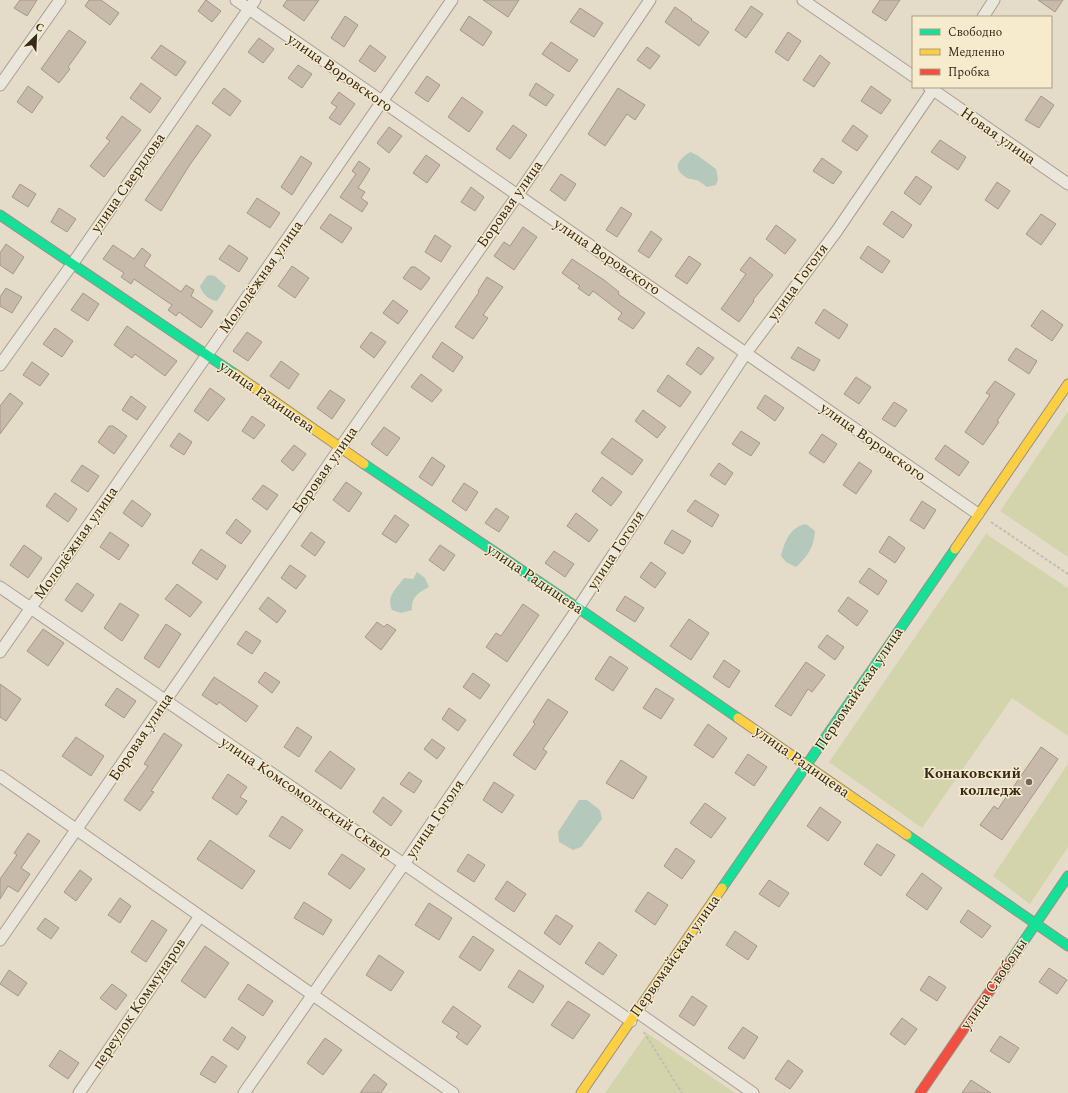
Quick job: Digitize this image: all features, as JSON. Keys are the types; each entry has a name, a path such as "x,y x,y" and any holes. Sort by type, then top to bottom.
{"street":[{"path":"0,85 60,0"},
{"name":"улица Воровского","path":"236,0 252,5 382,102 978,514"},
{"name":"Молодёжная улица","path":"0,652 208,355 452,0"},
{"name":"Боровая улица","path":"0,940 340,448 517,196 650,0"},
{"path":"803,0 912,75"},
{"path":"984,16 994,0"},
{"name":"улица Свердлова","path":"0,365 73,263 252,5"},
{"name":"Новая улица","path":"932,88 1068,184"},
{"name":"улица Гоголя","path":"244,1093 404,864 578,608 746,353 836,232 932,88"},
{"name":"улица Радищева","path":"0,215 208,355 340,448 578,608 1068,946"},
{"name":"Первомайская улица","path":"581,1093 1068,384"},
{"name":"улица Комсомольский Сквер","path":"0,587 631,1021"},
{"path":"0,776 453,1093"},
{"name":"улица Свободы","path":"920,1093 1068,876"},
{"name":"переулок Коммунаров","path":"79,1093 200,916"},
{"path":"637,1012 753,1093"}],"path":[{"path":"978,514 1068,574"},
{"path":"642,1027 682,1093"}],"green space":[{"path":"1068,411 1068,557 1000,511"},
{"path":"986,534 1068,588 1068,736 1012,698 922,828 829,762"},
{"path":"1068,764 1068,847 1030,904 993,876"},
{"path":"647,1033 735,1093 605,1093"}],"shaded area":[{"path":"690,152 697,155 716,169 718,179 716,185 707,187 700,182 687,178 679,171 678,164 682,158"},
{"path":"207,276 215,276 226,286 217,301 206,296 202,292 200,286"},
{"path":"806,524 815,531 812,547 804,559 796,567 786,562 781,556 786,540 792,531"},
{"path":"417,572 425,578 429,587 416,596 413,602 412,610 401,613 392,610 390,601 395,589 404,578 413,579"},
{"path":"579,800 587,800 600,810 602,819 581,847 573,850 559,842 558,832"}],"building":[{"path":"20,0 37,0 27,16 14,8"},
{"path":"89,0 101,0 119,13 110,25 85,6"},
{"path":"206,0 221,11 212,22 198,11"},
{"path":"287,0 319,0 304,21 283,6"},
{"path":"483,0 519,0 508,17"},
{"path":"880,0 900,0 886,21 872,12"},
{"path":"1038,0 1063,0 1055,12"},
{"path":"751,6 763,14 746,38 735,30"},
{"path":"675,7 709,32 699,46 665,22"},
{"path":"580,8 603,23 594,37 570,22"},
{"path":"345,16 358,25 344,47 331,38"},
{"path":"469,16 492,32 483,46 460,30"},
{"path":"69,30 86,42 68,67 70,69 59,83 41,69"},
{"path":"788,32 801,41 788,61 775,52"},
{"path":"259,38 274,49 263,63 248,52"},
{"path":"551,42 578,60 569,72 542,54"},
{"path":"161,45 186,62 176,76 151,58"},
{"path":"370,45 386,57 375,72 359,61"},
{"path":"647,47 660,56 650,69 637,60"},
{"path":"820,55 830,63 814,87 803,80"},
{"path":"298,65 312,74 302,88 288,78"},
{"path":"427,76 440,85 428,102 415,93"},
{"path":"141,83 161,98 150,113 130,98"},
{"path":"536,83 554,95 546,106 529,95"},
{"path":"28,86 43,97 32,113 17,102"},
{"path":"871,86 891,100 881,114 861,101"},
{"path":"224,88 241,101 230,116 212,103"},
{"path":"618,88 645,105 635,120 627,114 605,146 588,134"},
{"path":"339,92 355,104 340,125 329,118 337,107 331,103"},
{"path":"1041,96 1054,105 1039,128 1025,120"},
{"path":"462,97 483,112 469,132 448,117"},
{"path":"122,116 141,130 104,177 90,166 110,141 106,138"},
{"path":"197,125 211,135 189,166 161,211 145,200"},
{"path":"513,125 527,135 510,159 496,149"},
{"path":"853,125 868,136 857,151 842,141"},
{"path":"389,127 402,136 389,153 377,143"},
{"path":"940,140 966,157 958,170 931,152"},
{"path":"426,155 440,165 427,183 413,173"},
{"path":"301,156 312,163 292,195 281,187"},
{"path":"822,158 842,172 833,184 813,171"},
{"path":"359,161 370,169 358,188 365,192 361,198 368,203 362,212 340,197 356,174 352,171"},
{"path":"561,174 576,184 565,201 550,190"},
{"path":"916,176 932,187 920,205 904,193"},
{"path":"997,182 1010,191 998,209 985,200"},
{"path":"20,184 36,194 28,207 12,197"},
{"path":"471,187 484,197 475,211 461,202"},
{"path":"257,198 280,213 270,228 247,213"},
{"path":"621,207 632,214 617,237 606,230"},
{"path":"59,208 76,219 67,232 51,222"},
{"path":"892,211 912,225 903,238 883,224"},
{"path":"330,214 352,228 342,243 320,228"},
{"path":"1041,214 1056,224 1041,245 1026,234"},
{"path":"776,225 796,240 785,254 766,239"},
{"path":"523,227 537,237 514,270 494,256 504,242 510,246"},
{"path":"651,231 662,239 649,258 638,251"},
{"path":"435,235 451,246 441,262 425,252"},
{"path":"6,244 24,257 13,274 0,265 0,253"},
{"path":"113,245 134,259 142,248 151,255 144,266 181,292 186,285 194,290 191,296 213,311 201,328 179,312 176,316 168,310 172,305 134,279 131,284 121,277 124,273 103,259"},
{"path":"229,245 248,258 239,272 219,259"},
{"path":"868,246 890,261 882,273 860,258"},
{"path":"689,256 701,264 687,284 675,276"},
{"path":"750,257 773,275 753,300 754,301 739,322 721,309 746,274 740,270"},
{"path":"572,259 604,280 619,292 618,294 645,313 633,329 618,319 622,313 593,291 589,296 578,288 580,286 562,273"},
{"path":"292,266 309,278 295,298 278,286"},
{"path":"411,267 415,267 430,278 421,290 403,278"},
{"path":"487,277 503,287 483,315 488,318 473,339 455,327 479,292 478,291"},
{"path":"6,288 22,297 12,313 0,306 0,297"},
{"path":"83,293 99,304 88,321 71,310"},
{"path":"393,300 408,311 398,324 383,313"},
{"path":"824,309 848,325 839,339 815,323"},
{"path":"1042,310 1063,325 1052,341 1031,326"},
{"path":"127,326 177,361 165,376 135,354 132,358 114,345"},
{"path":"55,328 73,341 62,357 43,344"},
{"path":"247,332 262,342 248,361 233,351"},
{"path":"371,332 386,342 374,358 360,347"},
{"path":"442,342 463,357 453,372 432,357"},
{"path":"698,347 714,358 701,375 686,364"},
{"path":"798,347 820,360 814,371 791,358"},
{"path":"1016,348 1037,361 1029,374 1008,360"},
{"path":"281,361 299,374 289,389 270,376"},
{"path":"32,362 49,374 40,386 23,375"},
{"path":"421,374 442,390 432,402 411,387"},
{"path":"668,375 691,392 680,407 657,391"},
{"path":"856,377 871,387 859,404 844,394"},
{"path":"995,381 1015,394 997,421 999,422 983,445 965,432 990,395 986,393"},
{"path":"210,388 225,399 208,421 194,411"},
{"path":"330,390 345,400 332,419 317,408"},
{"path":"10,393 23,403 0,434 0,406"},
{"path":"765,395 784,408 775,421 757,408"},
{"path":"131,396 146,407 137,420 122,410"},
{"path":"894,402 907,410 895,427 882,419"},
{"path":"643,410 666,427 657,438 635,421"},
{"path":"252,416 265,425 254,439 242,431"},
{"path":"109,426 113,426 127,436 114,454 98,442"},
{"path":"384,427 400,438 387,456 371,444"},
{"path":"741,431 760,443 751,456 732,444"},
{"path":"179,433 192,442 184,455 170,446"},
{"path":"822,434 837,444 824,463 809,453"},
{"path":"612,438 643,460 632,475 601,453"},
{"path":"294,445 306,454 293,471 281,461"},
{"path":"945,445 969,462 959,476 935,459"},
{"path":"432,457 445,466 432,486 419,477"},
{"path":"859,462 872,471 856,494 843,485"},
{"path":"719,463 733,473 725,485 710,475"},
{"path":"82,465 99,476 88,492 71,481"},
{"path":"602,477 622,492 611,506 592,491"},
{"path":"346,482 362,493 349,512 333,500"},
{"path":"464,483 478,492 466,511 452,501"},
{"path":"263,485 278,495 267,510 252,499"},
{"path":"55,493 77,509 68,522 46,506"},
{"path":"132,500 151,514 142,527 123,513"},
{"path":"695,500 719,515 712,527 687,511"},
{"path":"922,501 936,510 924,529 910,520"},
{"path":"496,508 509,517 499,532 485,523"},
{"path":"576,513 598,530 589,542 567,526"},
{"path":"395,515 409,525 396,543 382,534"},
{"path":"236,519 251,531 241,544 226,533"},
{"path":"672,530 691,541 683,554 664,543"},
{"path":"110,532 129,545 119,560 100,547"},
{"path":"311,532 325,542 315,556 301,546"},
{"path":"889,536 905,548 895,563 879,552"},
{"path":"24,545 42,558 28,578 10,565"},
{"path":"440,545 455,555 444,571 429,560"},
{"path":"201,549 226,566 217,580 192,563"},
{"path":"554,551 574,564 565,577 545,563"},
{"path":"651,562 666,573 655,588 640,577"},
{"path":"290,565 306,576 296,589 281,578"},
{"path":"869,568 887,581 878,595 859,582"},
{"path":"77,583 94,595 82,612 65,600"},
{"path":"177,584 202,602 190,617 165,599"},
{"path":"625,596 644,608 635,622 616,610"},
{"path":"268,597 286,611 277,623 259,609"},
{"path":"848,597 868,611 857,626 838,611"},
{"path":"120,603 139,615 122,641 104,628"},
{"path":"523,604 539,615 507,662 486,647 496,633 501,636"},
{"path":"689,619 709,633 691,660 670,646"},
{"path":"377,622 384,627 387,624 396,630 381,650 365,637"},
{"path":"166,624 181,634 159,668 144,658"},
{"path":"43,629 64,643 48,666 27,651"},
{"path":"246,631 261,641 252,654 237,644"},
{"path":"827,635 844,647 835,660 818,647"},
{"path":"610,656 628,668 613,691 595,679"},
{"path":"724,660 740,671 729,688 713,677"},
{"path":"806,662 825,675 812,692 808,689 791,716 775,706"},
{"path":"265,672 280,682 272,693 258,682"},
{"path":"473,673 490,685 480,699 463,687"},
{"path":"214,677 258,706 246,722 219,702 217,705 202,695"},
{"path":"0,684 21,699 6,721 0,717"},
{"path":"117,688 136,701 124,718 105,705"},
{"path":"656,688 674,699 661,719 643,708"},
{"path":"548,699 568,712 543,749 547,752 535,770 513,755 535,724 533,722"},
{"path":"449,708 466,720 458,731 442,719"},
{"path":"708,724 727,738 713,758 694,745"},
{"path":"297,727 312,737 299,757 284,747"},
{"path":"164,733 182,745 151,791 154,792 140,811 124,800 148,766 144,764"},
{"path":"76,737 104,756 91,776 62,756"},
{"path":"432,739 445,748 437,759 424,749"},
{"name":"Конаковский колледж","path":"1041,747 1058,759 1002,840 980,825 994,806 998,809"},
{"path":"330,751 355,769 341,789 315,771"},
{"path":"748,754 767,767 754,786 735,773"},
{"path":"621,760 647,777 633,799 606,783"},
{"path":"409,772 422,781 414,793 400,784"},
{"path":"228,774 247,787 240,797 247,801 237,815 212,798"},
{"path":"494,782 514,795 502,813 483,800"},
{"path":"383,797 402,811 391,826 373,812"},
{"path":"705,803 726,818 711,838 690,823"},
{"path":"820,807 841,822 828,841 807,826"},
{"path":"282,816 303,830 290,849 269,836"},
{"path":"28,833 40,841 21,868 30,874 18,892 8,886 0,899 0,879 17,855 14,853"},
{"path":"210,840 255,871 242,889 197,859"},
{"path":"877,844 895,855 881,876 864,864"},
{"path":"676,848 695,861 682,879 664,866"},
{"path":"342,854 365,869 350,889 328,874"},
{"path":"468,854 485,865 474,882 457,871"},
{"path":"80,870 92,879 76,901 64,892"},
{"path":"922,873 942,888 927,910 906,895"},
{"path":"769,880 789,893 779,907 759,894"},
{"path":"507,881 526,894 514,912 495,899"},
{"path":"648,892 668,905 655,925 635,911"},
{"path":"120,898 131,906 120,923 108,915"},
{"path":"304,902 332,920 323,935 294,918"},
{"path":"429,903 452,918 439,940 415,925"},
{"path":"968,910 991,926 982,938 960,922"},
{"path":"556,915 573,926 560,945 544,933"},
{"path":"45,918 59,928 51,939 37,929"},
{"path":"152,920 167,930 146,962 131,952"},
{"path":"735,931 757,946 748,960 726,945"},
{"path":"473,936 494,950 480,971 459,957"},
{"path":"599,942 617,955 603,975 585,963"},
{"path":"205,946 229,963 205,998 181,981"},
{"path":"379,955 404,972 391,991 366,975"},
{"path":"1049,968 1067,980 1057,994 1039,982"},
{"path":"9,970 27,983 18,996 0,984"},
{"path":"519,970 544,986 533,1003 508,987"},
{"path":"929,976 946,987 937,1001 920,990"},
{"path":"112,984 127,995 116,1010 100,998"},
{"path":"248,984 273,1001 263,1016 238,999"},
{"path":"692,996 707,1006 694,1026 679,1016"},
{"path":"568,1001 590,1015 573,1039 551,1025"},
{"path":"453,1006 481,1026 467,1045 456,1037 459,1033 442,1022"},
{"path":"902,1018 917,1029 905,1045 890,1034"},
{"path":"232,1027 246,1037 238,1050 223,1040"},
{"path":"743,1027 758,1037 744,1059 728,1048"},
{"path":"1000,1036 1019,1048 1009,1063 990,1051"},
{"path":"325,1038 342,1050 323,1075 307,1063"},
{"path":"60,1050 79,1063 68,1079 49,1066"},
{"path":"212,1056 227,1066 215,1083 200,1074"},
{"path":"788,1060 803,1071 790,1089 775,1079"},
{"path":"374,1074 387,1084 381,1093 360,1093"},
{"path":"971,1080 991,1093 962,1093"}],"traffic: fast":[{"path":"0,215 235,374"},
{"path":"364,464 738,718"},
{"path":"722,888 955,549"},
{"path":"907,835 1068,946"},
{"path":"1011,960 1068,876"}],"traffic: slow":[{"path":"235,374 364,464"},
{"path":"955,549 1068,384"},
{"path":"738,718 907,835"},
{"path":"581,1093 722,888"}],"traffic: jam":[{"path":"920,1093 1011,960"}],"place":[{"name":"Конаковский колледж","path":"1029,782"}]}
